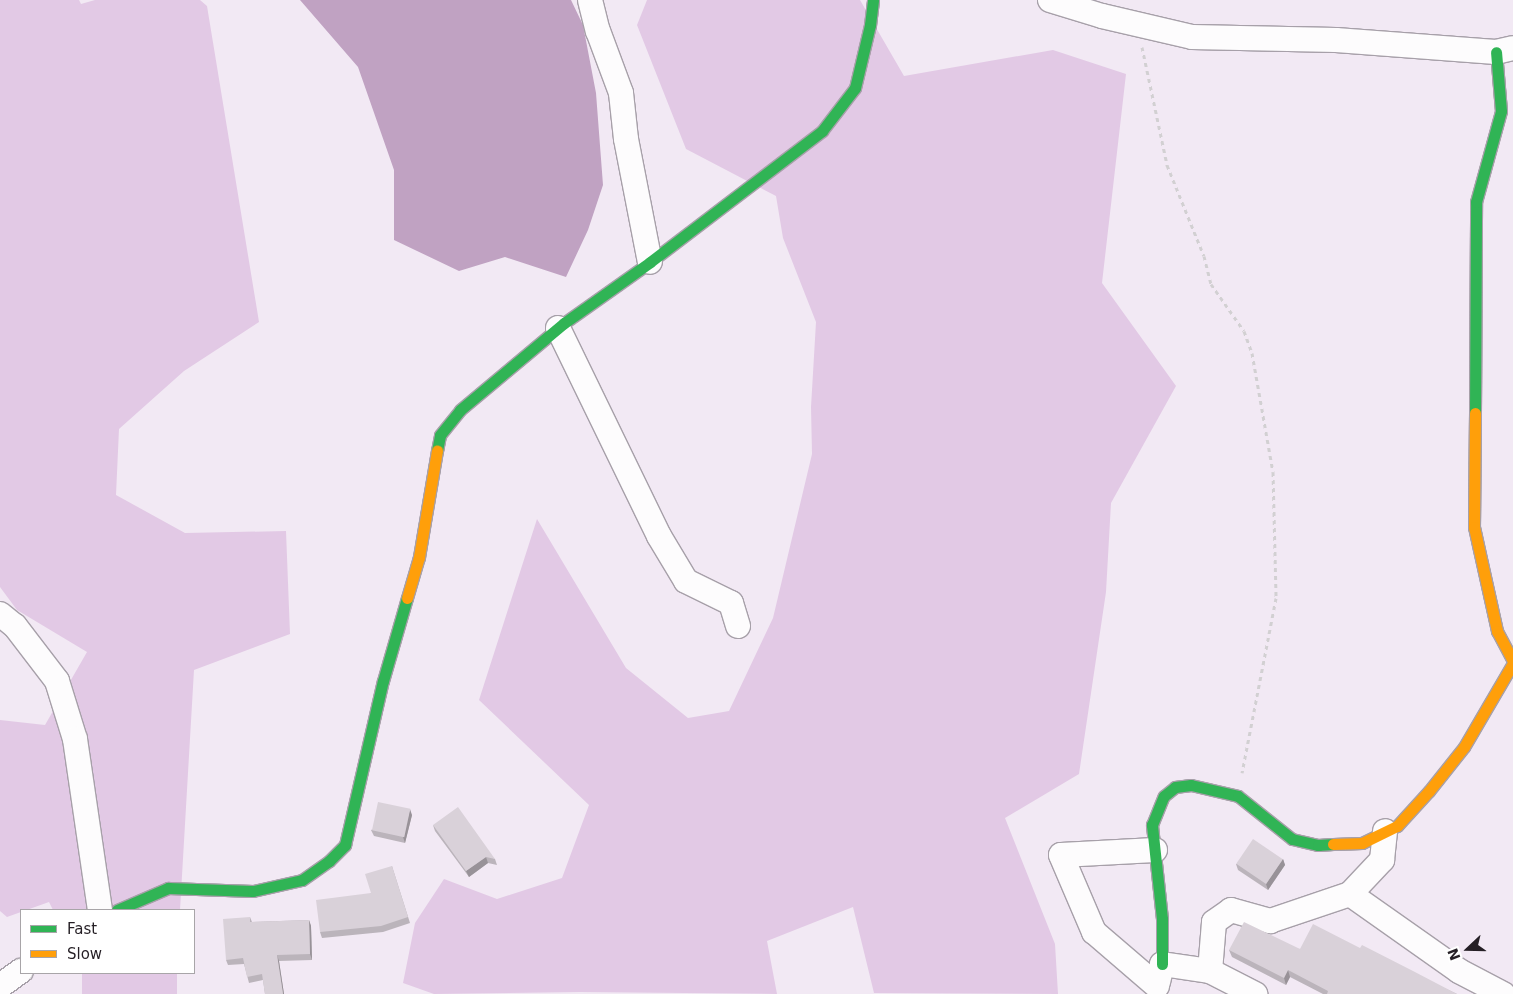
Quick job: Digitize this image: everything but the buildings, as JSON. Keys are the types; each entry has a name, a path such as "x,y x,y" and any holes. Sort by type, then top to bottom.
{"street":[{"path":"590,0 598,31 621,93 626,139 650,262"},
{"path":"119,909 168,888 253,891 302,880 329,860 345,845 383,681 419,557 440,435 460,410 558,328 650,262 822,131 855,88 870,25 873,0"},
{"path":"1050,0 1192,37 1336,40 1504,50 1502,111 1476,202 1474,526 1497,631 1513,662 1464,747 1415,808 1397,826 1362,843 1318,845 1292,839 1238,796 1191,785 1175,787 1164,796 1159,804 1152,825 1162,920 1162,964 1156,990"},
{"path":"558,328 659,536 686,581 731,603 738,626"},
{"path":"3,620 15,626 56,681 73,731 100,909"},
{"path":"1210,971 1214,922 1231,910 1270,921 1350,894 1382,860 1385,832"},
{"path":"1155,850 1061,855 1094,932 1156,990"},
{"path":"1350,894 1459,971 1503,994"},
{"path":"1162,964 1210,971 1255,994"},
{"path":"0,986 20,972"}],"path":[{"path":"1137,24 1167,165 1204,256 1211,284 1244,331 1252,353 1272,472 1276,598 1238,796"}],"shaded area":[{"path":"0,0 79,0 81,4 95,0 200,0 207,6 259,322 184,371 119,429 116,495 185,533 286,531 290,634 194,670 180,909 52,909 49,902 29,909 20,909 20,912 7,917 0,911 0,720 45,725 87,652 17,610 0,587"},
{"path":"300,0 571,0 583,25 596,93 603,185 588,230 566,277 505,257 459,271 394,240 394,170 358,67"},
{"path":"647,0 860,0 904,76 1053,50 1126,74 1102,283 1176,386 1111,503 1106,592 1079,774 1005,818 1055,944 1058,994 874,993 853,907 767,941 777,994 580,992 434,994 403,983 415,923 444,879 497,899 562,878 589,805 479,700 537,519 626,668 688,718 729,711 773,618 812,454 811,407 816,322 783,238 776,196 686,149 637,25"},
{"path":"82,974 177,974 177,994 82,994"}],"traffic: fast":[{"path":"437,451 440,435 460,410 564,323 650,262 822,131 855,88 870,25 873,0"},
{"path":"1475,413 1476,202 1501,111 1496,52"},
{"path":"119,909 168,888 253,891 302,880 329,861 345,845 383,681 407,598"},
{"path":"1162,964 1162,919 1152,825 1164,796 1175,787 1191,785 1238,796 1292,839 1318,845 1333,844"}],"traffic: slow":[{"path":"1475,413 1474,527 1497,631 1513,661"},
{"path":"407,598 419,557 437,451"},
{"path":"1333,844 1362,843 1397,826 1429,791 1464,747 1513,663"}]}
